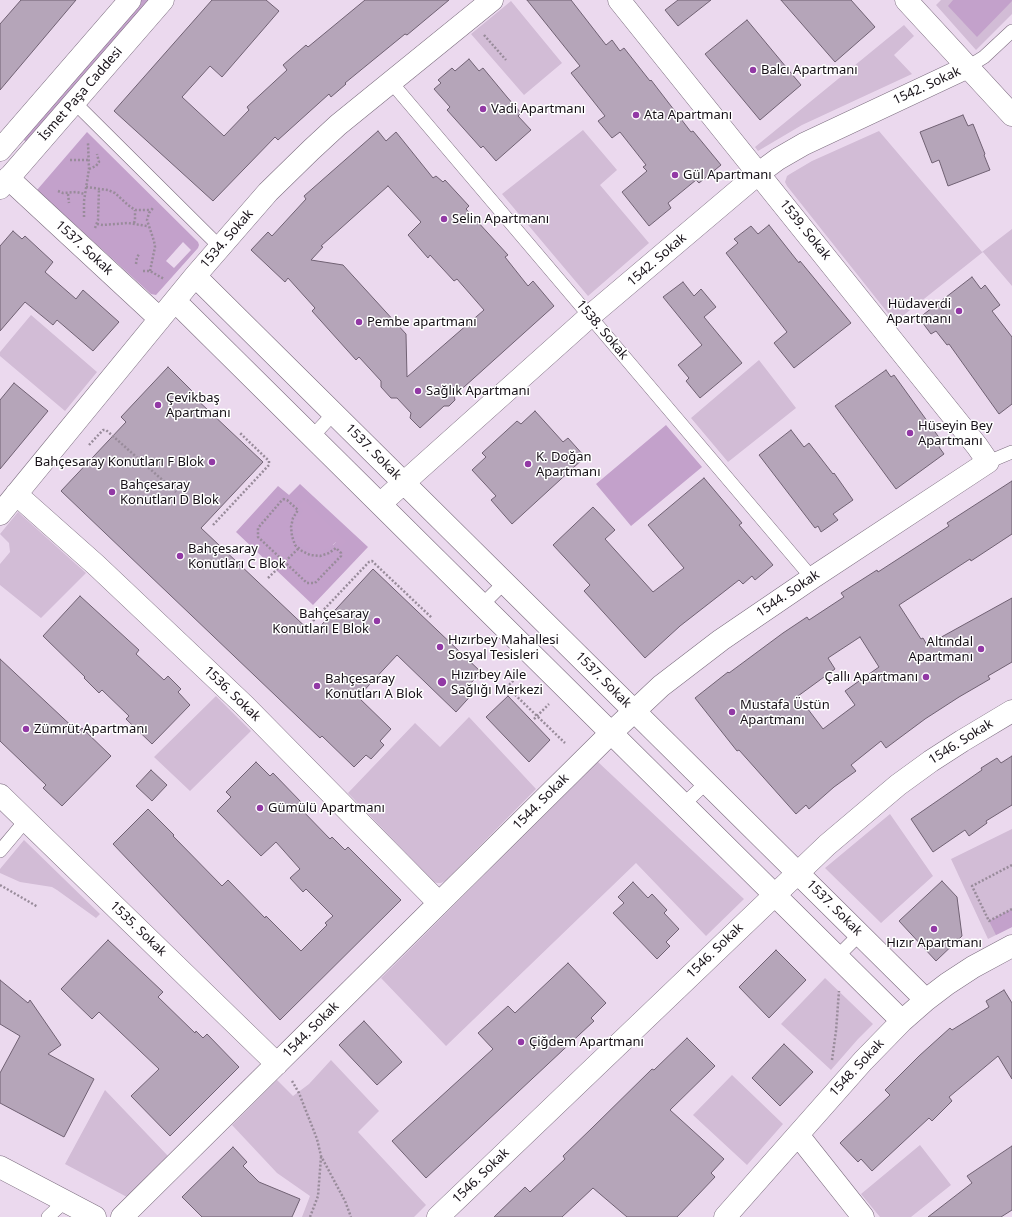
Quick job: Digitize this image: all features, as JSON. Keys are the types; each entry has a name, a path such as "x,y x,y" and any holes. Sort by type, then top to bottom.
{"street":[{"name":"İsmet Paşa Caddesi","path":"0,150 130,0"},
{"name":"İsmet Paşa Caddesi","path":"4,183 163,0"},
{"name":"1534. Sokak","path":"0,514 160,318 268,192 338,126 492,0"},
{"name":"1539. Sokak","path":"619,0 759,173 977,446 988,462"},
{"path":"914,3 968,67 1012,115"},
{"name":"1542. Sokak","path":"380,504 590,316 759,173 778,159 804,144 968,67"},
{"name":"1537. Sokak","path":"4,183 160,318"},
{"name":"1537. Sokak","path":"196,276 926,1000"},
{"path":"175,301 902,1021"},
{"name":"1544. Sokak","path":"122,1217 611,733 661,686 688,664 812,578 988,462"},
{"name":"1536. Sokak","path":"16,494 96,565 244,705 439,903"},
{"name":"1546. Sokak","path":"438,1217 797,872 865,812 898,785 962,740 1012,711"},
{"name":"1535. Sokak","path":"0,795 277,1064"},
{"name":"1548. Sokak","path":"725,1217 863,1061 902,1021 946,984 973,967 1012,946"},
{"path":"798,1135 863,1217"},
{"path":"0,1167 95,1217"}],"lane":[{"path":"968,67 984,58 1012,31"},
{"name":"1538. Sokak","path":"391,82 812,578"},
{"path":"74,102 220,247"},
{"path":"312,437 334,413"},
{"name":"1544. Sokak","path":"988,462 1012,452"},
{"path":"482,605 505,582"},
{"path":"684,805 707,782"},
{"path":"0,851 26,820"},
{"path":"838,957 860,934"},
{"path":"48,1217 65,1201"}],"path":[{"path":"469,18 506,60"},
{"path":"86,220 83,207 89,169 88,138"},
{"path":"89,169 96,166 99,162 97,154"},
{"path":"70,160 89,160"},
{"path":"86,187 99,190 108,190 115,193 135,210 151,210"},
{"path":"55,190 63,193 76,192 85,194"},
{"path":"91,227 94,230 97,224 99,190"},
{"path":"150,271 155,247 147,220 151,210 167,194"},
{"path":"134,224 135,210"},
{"path":"97,224 134,224 148,226"},
{"path":"138,268 136,261 140,253"},
{"path":"85,450 102,430 106,430 176,492"},
{"path":"213,525 269,465 269,461 240,433"},
{"path":"283,499 287,500 298,510 293,518 291,527 292,536 299,548 310,555 320,556 336,548 341,553 341,556 315,583 307,583 284,562 258,537 258,528 283,499"},
{"path":"268,578 299,548"},
{"path":"313,621 370,561 374,562 432,618"},
{"path":"520,673 507,687 565,743"},
{"path":"534,719 551,702"},
{"path":"1012,865 972,886 989,921 1012,909"},
{"path":"0,885 38,907"},
{"path":"832,1063 840,984"},
{"path":"296,1087 317,1139 321,1156 345,1201 351,1217"},
{"path":"310,1217 318,1196 321,1156"}],"shaded area":[{"path":"141,0 152,0 28,144 22,138"},
{"path":"941,0 1012,0 1012,14 976,50 936,5"},
{"path":"953,0 1012,1 977,37 948,6"},
{"path":"511,1 562,63 524,95 471,34"},
{"path":"904,25 914,36 894,55 912,74 802,125 758,151 755,147"},
{"path":"583,130 617,170 600,185 649,243 588,296 502,194"},
{"path":"879,131 982,252 1012,229 1012,286 983,252 895,322 785,182 787,176 812,161"},
{"path":"87,132 198,242 198,248 156,295 151,294 37,190","holes":["183,242 191,250 174,268 166,261"]},
{"path":"31,315 97,372 65,411 0,356 0,352"},
{"path":"759,360 796,408 728,462 691,418"},
{"path":"666,425 702,467 631,526 596,484"},
{"path":"300,484 368,547 313,605 236,532 278,486 289,495","holes":["303,510 336,542 333,545"]},
{"path":"304,500 347,542 341,547 336,542 329,548 316,551 303,546 298,540 295,525 303,510 298,506"},
{"path":"18,512 86,573 41,618 0,585 0,564 10,552 9,543 0,534"},
{"path":"216,696 251,731 190,791 154,757"},
{"path":"469,717 536,789 445,881 437,883 434,882 348,793 415,723 440,747"},
{"path":"598,762 744,899 706,936 636,863 446,1046 381,978"},
{"path":"890,814 933,876 881,923 825,868"},
{"path":"1012,829 1012,927 988,939 951,859"},
{"path":"24,840 100,914 96,918 52,887 20,882 0,873 0,869"},
{"path":"1012,909 1012,927 996,935 989,921"},
{"path":"825,978 873,1024 831,1070 781,1024"},
{"path":"331,1060 379,1111 358,1132 426,1205 414,1217 302,1217 310,1196 277,1173 232,1125 277,1080 293,1096 309,1084"},
{"path":"732,1075 783,1124 747,1165 693,1115"},
{"path":"105,1090 168,1156 127,1197 65,1164"},
{"path":"920,1145 951,1185 911,1217 880,1217 861,1194"}],"building":[{"path":"21,0 76,0 0,90 0,24"},
{"path":"212,0 266,0 279,11 222,77 210,66 182,97 224,136 249,110 247,107 287,70 283,65 306,45 308,47 365,0 449,0 345,83 346,84 331,97 329,94 278,140 275,137 213,201 114,111"},
{"path":"527,0 571,0 606,45 612,40 620,51 624,48 691,132 693,131 721,165 699,183 696,180 668,203 671,208 649,226 622,192 647,171 643,167 646,165 620,132 612,138 598,121 605,116 571,73 580,66"},
{"path":"678,0 711,0 678,26 665,10"},
{"path":"781,0 851,0 875,27 835,62"},
{"name":"Balcı Apartmanı","path":"747,20 801,85 760,120 705,54"},
{"name":"Vadi Apartmanı","path":"469,59 479,71 483,68 521,113 518,116 531,130 496,161 483,146 481,148 447,110 450,107 434,89 441,83 438,80 452,68 455,71"},
{"path":"963,115 968,126 973,124 990,170 948,186 939,160 932,163 920,132"},
{"path":"378,131 386,141 396,132 433,178 436,176 443,182 445,180 469,206 466,209 508,255 505,257 528,286 533,281 554,306 454,396 455,400 449,406 444,406 420,428 410,418 411,413 397,398 391,398 381,387 381,381 359,357 356,360 312,311 315,308 288,278 285,282 251,250 268,232 272,236 306,199 304,196","holes":["388,186 421,222 408,235 428,258 430,255 454,281 457,279 484,310 407,377 406,334 343,265 311,260 323,247 321,246"]},
{"path":"769,225 799,263 800,261 851,323 794,368 774,343 787,332 726,253 738,243 734,239 751,226 758,234"},
{"path":"13,231 22,239 25,236 53,262 45,272 76,299 83,290 119,322 93,351 57,320 53,325 25,302 0,331 0,246"},
{"path":"972,277 981,289 985,285 1000,305 992,311 1012,337 1012,404 999,414 949,344 947,345 936,331 931,334 919,318"},
{"path":"683,282 694,296 701,289 716,307 704,317 742,363 700,398 686,381 689,378 678,365 702,345 663,297"},
{"path":"168,367 194,393 192,395 263,462 201,528 313,634 373,569 481,672 469,685 475,691 456,712 397,655 358,697 391,729 380,741 384,745 371,759 366,755 354,767 322,736 320,738 61,491 126,422 121,417"},
{"name":"Hüseyin Bey Apartmanı","path":"886,370 891,377 894,375 943,443 939,447 944,454 896,489 835,406"},
{"path":"14,383 48,411 0,469 0,400"},
{"name":"K. Doğan Apartmanı","path":"535,411 563,442 568,438 585,457 512,524 491,500 496,496 472,470 486,457 482,453 517,421 521,424"},
{"path":"791,430 804,447 809,443 833,474 834,473 853,500 833,514 838,520 821,532 818,526 815,528 759,455"},
{"path":"704,478 742,523 739,525 773,565 755,580 752,576 743,584 739,580 680,626 645,658 584,591 590,585 553,545 593,507 615,530 605,539 653,592 684,568 648,525"},
{"path":"1012,481 1012,534 899,605 921,639 923,638 927,645 1012,598 1012,662 988,676 990,679 925,719 886,748 881,741 851,765 856,771 834,787 809,809 806,805 796,814 739,750 737,751 695,698 728,672 729,673 783,633 807,617 809,620 844,597 841,593 877,570 878,572 949,526 947,523","holes":["860,637 879,667 845,691 855,705 823,729 798,696 835,669 828,658"]},
{"path":"80,596 139,650 136,654 164,680 168,676 181,689 178,692 190,705 152,744 126,719 129,716 102,690 99,693 84,678 85,677 43,636"},
{"path":"0,659 78,732 82,728 111,756 62,806 43,788 46,785 0,741"},
{"path":"508,696 550,740 529,762 486,717"},
{"path":"1012,756 1012,805 986,821 987,823 969,836 965,830 933,852 911,819 997,758 1001,763"},
{"path":"256,762 270,776 273,773 301,802 298,806 330,839 332,837 345,850 348,847 401,900 280,1020 113,844 148,809 222,886 228,880 265,918 266,916 301,951 327,925 325,923 333,916 306,889 303,892 290,878 300,869 276,842 261,856 217,811 231,797 226,792"},
{"path":"151,770 167,785 152,801 136,786"},
{"name":"Hızır Apartmanı","path":"942,881 957,897 962,936 936,961 899,921"},
{"path":"633,882 648,898 652,894 667,910 664,913 679,929 666,942 670,946 657,959 613,913 624,903 618,897"},
{"path":"108,940 163,992 158,997 195,1033 196,1031 203,1038 207,1034 239,1067 170,1136 131,1096 159,1069 99,1012 92,1019 61,989"},
{"path":"776,950 806,980 769,1018 739,987"},
{"path":"568,963 606,1003 591,1018 594,1021 426,1178 392,1141 493,1049 478,1033 508,1006 515,1013"},
{"path":"0,980 28,1003 30,1000 61,1045 48,1054 94,1079 64,1137 0,1103 0,1073 20,1036 0,1024"},
{"path":"1004,990 1012,1003 1012,1079 998,1056 949,1097 952,1101 932,1121 929,1118 872,1171 861,1159 858,1162 840,1143 890,1095 885,1090 919,1056 950,1028 952,1030 989,1007 986,1001"},
{"path":"364,1021 402,1062 377,1085 339,1045"},
{"path":"687,1038 715,1066 670,1110 724,1159 711,1173 715,1177 677,1217 627,1217 593,1188 562,1217 494,1217 525,1187 530,1192 565,1159 563,1156 652,1069 654,1070"},
{"path":"784,1044 813,1072 780,1106 752,1078"},
{"path":"1012,1146 1012,1210 1001,1217 928,1217 972,1183 967,1176"},
{"path":"233,1147 247,1162 243,1166 259,1182 300,1199 292,1217 202,1217 182,1197"}],"place":[{"name":"Balcı Apartmanı","path":"753,70"},
{"name":"Vadi Apartmanı","path":"483,109"},
{"name":"Ata Apartmanı","path":"636,115"},
{"name":"Gül Apartmanı","path":"675,175"},
{"name":"Selin Apartmanı","path":"444,219"},
{"name":"Hüdaverdi Apartmanı","path":"959,311"},
{"name":"Pembe apartmanı","path":"359,322"},
{"name":"Sağlık Apartmanı","path":"418,391"},
{"name":"Çevikbaş Apartmanı","path":"158,405"},
{"name":"Hüseyin Bey Apartmanı","path":"910,433"},
{"name":"Bahçesaray Konutları F Blok","path":"212,462"},
{"name":"K. Doğan Apartmanı","path":"528,464"},
{"name":"Bahçesaray Konutları D Blok","path":"112,492"},
{"name":"Bahçesaray Konutları C Blok","path":"180,556"},
{"name":"Bahçesaray Konutları E Blok","path":"377,621"},
{"name":"Hızırbey Mahallesi Sosyal Tesisleri","path":"440,647"},
{"name":"Altındal Apartmanı","path":"981,649"},
{"name":"Çallı Apartmanı","path":"926,677"},
{"name":"Hızırbey Aile Sağlığı Merkezi","path":"442,682"},
{"name":"Bahçesaray Konutları A Blok","path":"317,686"},
{"name":"Mustafa Üstün Apartmanı","path":"732,712"},
{"name":"Zümrüt Apartmanı","path":"26,729"},
{"name":"Gümülü Apartmanı","path":"260,808"},
{"name":"Hızır Apartmanı","path":"934,929"},
{"name":"Çiğdem Apartmanı","path":"521,1042"}]}
